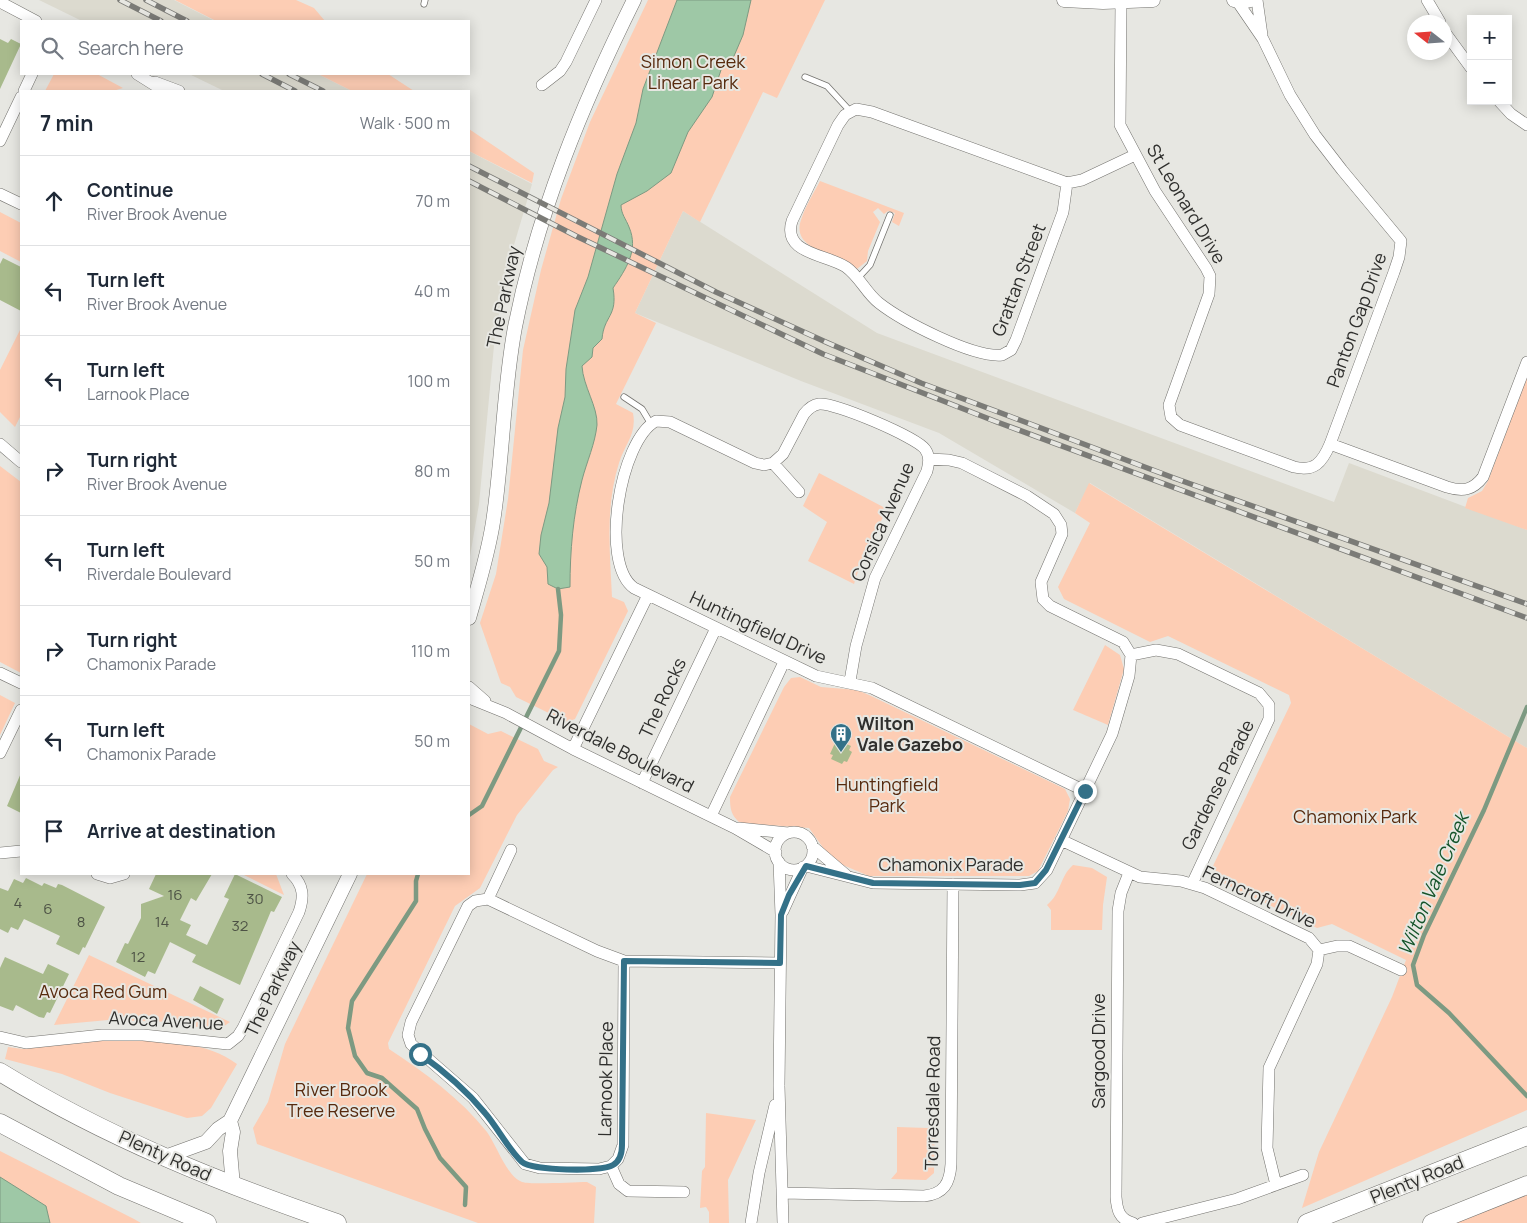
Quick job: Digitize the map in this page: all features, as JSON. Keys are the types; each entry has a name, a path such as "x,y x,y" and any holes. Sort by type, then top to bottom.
{"highway":[{"name":"Plenty Road","path":"0,1072 91,1123 162,1158 233,1186 337,1223"},
{"path":"0,1123 119,1186 207,1223"},
{"name":"Plenty Road","path":"1307,1223 1527,1136"},
{"path":"1432,1223 1527,1185"}],"street":[{"path":"542,85 560,71 566,62 596,0"},
{"name":"The Parkway","path":"470,615 486,559 493,522 508,372 532,251 550,193 584,105 634,0"},
{"path":"1064,0 1121,2 1153,0"},
{"path":"1236,1 1251,0"},
{"name":"Panton Gap Drive","path":"1257,0 1263,39"},
{"path":"1427,0 1436,15"},
{"name":"Panton Gap Drive","path":"1236,1 1263,39 1286,88 1315,135 1342,170 1399,236 1401,241 1399,257 1394,272 1330,444"},
{"path":"0,2 34,20"},
{"name":"St Leonard Drive","path":"1121,2 1120,125 1136,155 1210,276 1209,294 1169,405 1171,417 1180,425 1300,469 1312,469 1318,465 1330,444"},
{"path":"1452,42 1467,63"},
{"path":"24,90 32,75"},
{"path":"138,75 176,90"},
{"path":"151,81 163,90"},
{"path":"0,141 20,99"},
{"path":"1503,105 1527,125"},
{"path":"850,111 861,109 872,112 1066,183 1082,180 1136,155"},
{"name":"Grattan Street","path":"850,111 838,125 790,229 792,240 797,246 844,266 858,278 880,304 918,327 989,355 1002,355 1007,353 1014,345 1064,210 1066,183"},
{"path":"0,194 20,204"},
{"path":"1330,444 1447,487 1468,490 1474,487 1483,477 1527,362"},
{"name":"Corsica Avenue","path":"773,463 783,454 808,409 823,404 867,419 915,441 924,448 929,459 927,471 875,578 856,646 850,682"},
{"path":"651,424 660,420 670,422 755,463 769,465 773,463 799,492"},
{"name":"Huntingfield Drive","path":"651,424 643,431 628,464 622,485 616,524 624,578 628,584 784,662 816,676 872,688 1085,791"},
{"path":"0,444 20,459"},
{"path":"929,459 949,460 962,464 1027,496 1054,514 1061,524 1062,534 1041,582 1043,599 1050,606 1123,642 1131,655"},
{"path":"573,749 648,595"},
{"name":"The Rocks","path":"642,783 716,628"},
{"name":"Gardense Parade","path":"1131,655 1156,650 1178,654 1259,693 1269,705 1269,719 1192,884"},
{"name":"Chamonix Parade","path":"804,867 873,883 1035,883 1042,877 1061,840 1114,729 1129,676 1131,655"},
{"path":"711,816 784,662"},
{"path":"0,673 20,683"},
{"name":"Riverdale Boulevard","path":"470,688 490,705"},
{"name":"Riverdale Boulevard","path":"470,698 490,705 573,749 735,828 777,857"},
{"path":"0,753 20,712"},
{"name":"Riverdale Boulevard","path":"735,828 788,833"},
{"path":"781,915 804,867 812,856 810,840 800,833 788,833 779,840 777,857 781,915 779,1086 783,1223"},
{"name":"Ferncroft Drive","path":"1061,840 1129,873 1149,880 1192,884 1218,893 1309,938 1319,950 1314,972 1268,1068 1267,1148 1276,1185"},
{"name":"Chamonix Parade","path":"812,846 850,878"},
{"path":"488,899 510,850"},
{"path":"0,853 20,851"},
{"path":"777,857 793,869 804,867"},
{"name":"Sargood Drive","path":"1129,873 1121,893 1118,911 1116,1196 1118,1212 1124,1219 1133,1223"},
{"path":"100,875 110,878 120,875"},
{"name":"Avoca Avenue","path":"0,1037 26,1043 102,1035 143,1035 228,1044 238,1036 243,1028 299,912 303,893 301,885 293,875"},
{"name":"The Parkway","path":"162,1158 206,1142 218,1129 230,1121 350,875"},
{"name":"Torresdale Road","path":"783,1193 924,1196 938,1193 947,1184 951,1164 953,884"},
{"path":"684,1192 628,1191 622,1188 610,1166 590,1169 540,1168 525,1164 473,1098 411,1044 408,1035 411,1022 465,911 475,901 488,899 597,951 624,961 780,963"},
{"path":"1319,950 1337,946 1350,946 1401,970"},
{"name":"Larnook Place","path":"610,1166 618,1159 622,1145 624,961"},
{"path":"752,1223 759,1173 770,1132 779,1086"},
{"name":"The Parkway","path":"230,1121 233,1132 230,1151 233,1186"},
{"path":"1142,1223 1237,1199 1303,1175"}],"lane":[{"path":"805,77 828,86 850,111"},
{"path":"858,278 870,266 890,215"},
{"path":"624,397 642,409 651,424"}],"shaded area":[{"path":"39,0 174,0 213,20 80,20"},
{"path":"677,0 751,0 743,35 734,56 722,67 712,97 688,132 671,173 647,191 621,205 632,235 632,251 630,259 613,288 614,305 605,325 602,339 593,348 592,357 582,366 597,418 597,425 595,439 576,506 571,547 570,587 558,589 548,584 547,567 539,554 541,535 549,503 558,428 565,397 566,369 575,310 588,277 617,174 636,123 643,89"},
{"path":"191,75 320,75 350,90 222,90"},
{"path":"470,152 532,184 511,255 495,335 479,504 470,556"},
{"path":"683,211 877,333 1334,502 1349,463 1527,530 1527,748 1090,483 1075,513 939,433 801,381 635,313"},
{"path":"0,1177 46,1206 50,1223 0,1223"}],"green space":[{"path":"175,0 296,0 314,8 324,20 214,20"},
{"name":"Simon Creek Linear Park","path":"648,0 825,0 777,98 763,92 700,222 683,211 635,313 656,323 616,404 633,413 634,420 632,433 619,463 610,513 612,597 624,602 628,611 575,719 567,722 516,697 510,687 501,683 480,623 496,574 508,499 523,350 541,270 561,199 590,122"},
{"path":"53,75 99,75 123,88 116,90 46,90"},
{"path":"320,75 390,75 412,90 350,90"},
{"path":"470,130 534,173 532,183 470,152"},
{"path":"820,181 904,213 899,226 892,222 895,213 888,211 884,214 878,208 873,212 880,222 868,251 867,261 857,269 819,251 803,239 800,230 801,220"},
{"path":"0,212 20,222 20,261 0,251"},
{"path":"20,330 20,417 15,427 0,412 0,370"},
{"path":"1527,376 1527,530 1465,508 1468,498 1482,491 1488,481"},
{"path":"0,466 20,481 20,672 0,662"},
{"path":"819,473 887,509 861,562 854,584 808,561 827,522 803,506"},
{"name":"Chamonix Park","path":"1089,483 1527,748 1527,1110 1302,1208 1319,1152 1392,997 1406,960 1332,924 1317,928 1217,880 1212,868 1291,703 1289,695 1168,636 1150,642 1064,599 1058,587 1090,523 1075,513"},
{"path":"1105,645 1120,655 1124,669 1108,725 1073,710"},
{"name":"Huntingfield Park","path":"800,677 821,687 857,690 869,695 1065,789 1070,799 1068,811 1038,871 1029,876 869,876 838,863 824,849 809,828 740,823 732,812 730,797 784,687 791,678"},
{"path":"0,695 15,703 0,735"},
{"name":"River Brook Tree Reserve","path":"470,725 488,734 501,731 538,749 544,761 558,767 553,770 517,815 480,888 455,906 388,1043 389,1049 454,1097 477,1120 487,1132 511,1174 517,1179 522,1182 534,1183 587,1182 596,1187 594,1223 478,1223 257,1144 253,1128 268,1102 285,1044 367,875 470,875"},
{"path":"1073,865 1092,868 1107,877 1102,930 1051,930 1051,910 1047,905 1052,901 1065,874"},
{"path":"244,875 276,875 284,895"},
{"name":"Avoca Red Gum","path":"89,955 230,1022 217,1031 173,1022 108,1020 54,1025"},
{"path":"132,1040 187,1044 213,1051 237,1064 211,1108 202,1116 187,1118 110,1093 62,1074 5,1059 8,1047 23,1049 100,1041"},
{"path":"706,1113 756,1120 728,1180 729,1223 709,1223 709,1212 706,1207 700,1208 702,1171 705,1167"},
{"path":"935,1122 934,1173 926,1180 891,1179 897,1172 897,1127 928,1128"},
{"path":"0,1151 134,1219 141,1223 0,1223"},
{"path":"1527,1190 1527,1223 1444,1223"}],"building":[{"path":"0,39 8,43 11,39 20,44 20,46 0,89"},
{"path":"3,258 20,266 20,310 0,300 0,264"},
{"name":"Wilton Vale Gazebo","path":"840,741 851,746 849,750 852,752 847,762 844,761 842,764 831,759 833,755 830,754 835,743 839,745"},
{"path":"20,775 20,812 7,806"},
{"path":"156,875 211,875 196,901 191,898 180,920 191,925 186,935 207,945 229,899 224,897 235,875 282,897 274,912 271,911 240,985 192,962 196,955 170,942 155,974 148,971 145,977 116,962 125,943 128,944 141,918 141,904 164,896 149,889"},
{"path":"26,878 42,886 44,883 56,888 58,884 62,885 105,907 85,948 83,947 79,955 56,944 60,936 24,919 18,930 11,927 8,933 0,929 0,888 8,891 14,879 23,883"},
{"path":"5,957 43,974 48,964 69,974 50,1013 47,1012 44,1018 16,1005 13,1011 0,1006 0,968"},
{"path":"200,986 224,999 217,1014 193,1000"}],"waterway":[{"path":"470,814 482,806 559,651 561,615 558,589"},
{"name":"Wilton Vale Creek","path":"1527,707 1484,810 1424,935 1413,965 1417,985 1449,1013 1527,1096"},
{"path":"418,875 416,901 352,1001 348,1028 355,1056 367,1073 382,1078 417,1109 440,1158 466,1187 465,1205"}],"railway":[{"path":"120,0 159,20"},
{"path":"146,0 185,20"},
{"path":"264,75 293,90"},
{"path":"291,75 321,90"},
{"path":"470,167 716,292 921,383 1174,478 1527,604"},
{"path":"470,182 576,236 823,354 997,422 1527,618"}],"place":[{"name":"Wilton Vale Gazebo","path":"841,753"}],"route":[{"path":"420,1054 447,1074 473,1098 525,1164 540,1168 606,1168 615,1164 621,1154 622,1145 624,961 780,963 781,915 803,867 806,866 873,883 1020,885 1035,883 1046,870 1085,791"}]}
